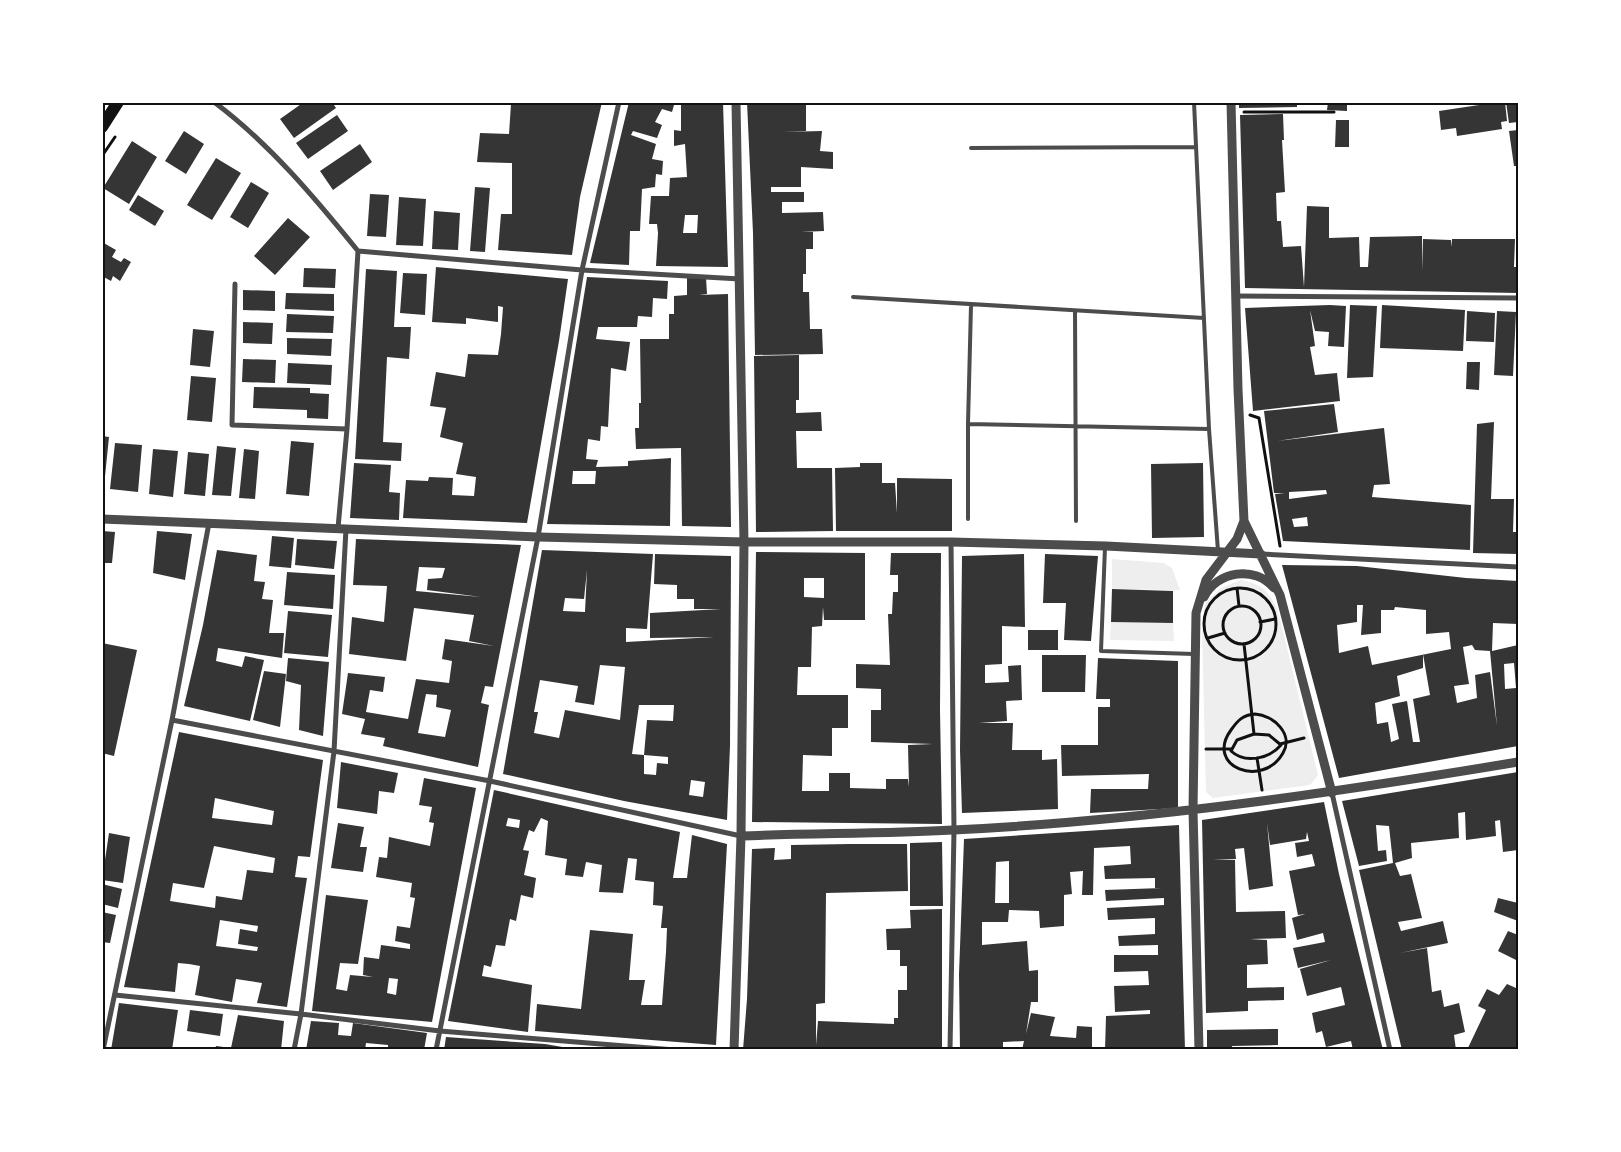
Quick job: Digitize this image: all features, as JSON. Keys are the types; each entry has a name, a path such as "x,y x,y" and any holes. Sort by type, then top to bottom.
{"main road":[{"path":"102,127 118,102"}],"street":[{"path":"214,102 292,175 358,250 582,270 740,278"},
{"path":"436,1050 538,537 582,270 620,102"},
{"path":"734,1050 741,836 744,542 736,102"},
{"path":"1231,107 1235,296 1244,521 1280,595 1332,793 1390,1050"},
{"path":"294,1050 301,1014 334,751 342,529 358,250"},
{"path":"235,284 232,425 347,430"},
{"path":"1235,296 1518,298"},
{"path":"102,520 538,537 744,542 951,542 1106,546 1518,567"},
{"path":"1199,1050 1193,810 1196,613 1206,580 1244,521"},
{"path":"103,1050 172,720 209,523"},
{"path":"950,1050 954,830 951,542"},
{"path":"1196,613 1206,592 1216,582 1233,574 1251,573 1268,580 1280,595"},
{"path":"172,720 490,781 741,836 954,830 1193,810 1332,793 1518,762"},
{"path":"115,995 301,1014 440,1031 674,1050"}],"lane":[{"path":"1194,102 1209,429 1223,552"},
{"path":"971,148 1196,147"},
{"path":"853,297 1204,318"},
{"path":"968,519 968,424 972,305"},
{"path":"1075,310 1076,521"},
{"path":"968,424 1209,429"},
{"path":"1106,546 1101,651 1194,654"}],"path":[{"path":"1231,107 1334,112"},
{"path":"1248,414 1259,418 1282,554"},
{"path":"1237,588 1239,606"},
{"path":"1237,588 1253,590 1263,596 1271,605 1276,619 1272,639 1266,649 1256,656 1245,660 1233,659 1222,655 1213,648 1207,638 1204,626 1205,614 1210,604 1224,592 1237,588"},
{"path":"1239,606 1256,612 1260,622 1258,636 1244,644 1229,640 1224,633 1225,617 1239,606"},
{"path":"1260,622 1276,619"},
{"path":"1207,638 1224,633"},
{"path":"1244,644 1254,734"},
{"path":"1251,714 1260,714 1270,719 1286,735 1287,742 1282,755 1272,766 1258,772 1237,768 1230,762 1223,750 1225,738 1235,724 1244,716 1251,714"},
{"path":"1195,749 1231,749 1237,740 1254,734 1269,735 1280,744"},
{"path":"1231,749 1238,756 1257,758 1274,752 1280,744 1317,735"},
{"path":"1257,758 1264,802"}],"shaded area":[{"path":"1112,559 1164,563 1172,568 1180,590 1112,589"},
{"path":"1241,580 1254,583 1264,590 1272,599 1278,611 1318,775 1310,785 1213,798 1206,792 1202,632 1205,603 1221,588"},
{"path":"1111,622 1173,623 1174,641 1110,640"}],"building":[{"path":"304,102 332,102 336,108 294,138 280,119"},
{"path":"602,102 580,197 572,255 498,250 501,214 512,214 512,163 477,162 480,133 509,134 511,104"},
{"path":"629,102 669,102 674,105 672,112 662,109 655,122 662,125 657,138 633,131 631,135 656,144 652,159 663,161 662,175 656,174 655,187 642,189 640,231 630,231 629,265 590,263"},
{"path":"681,102 723,102 728,267 656,266 658,233 657,224 649,224 651,196 669,196 670,178 687,177 685,144 674,146 674,130 681,131","holes":["685,215 698,215 697,233 683,233"]},
{"path":"747,102 806,102 806,131 782,132 822,131 820,151 833,152 833,169 801,167 801,187 771,187 771,192 804,192 804,202 782,202 782,213 823,212 824,231 801,232 813,232 813,249 806,249 806,274 803,274 803,292 809,292 810,329 822,329 823,354 755,355 753,233"},
{"path":"1239,102 1297,102 1297,107 1239,108"},
{"path":"1328,102 1347,102 1347,111 1327,110"},
{"path":"1505,102 1507,121 1501,122 1502,129 1457,136 1456,128 1441,130 1439,111"},
{"path":"1506,102 1518,102 1518,122 1509,123"},
{"path":"1283,114 1284,140 1282,140 1285,192 1276,193 1277,221 1281,221 1283,247 1301,246 1304,287 1307,206 1329,207 1329,238 1359,237 1360,267 1368,267 1370,237 1422,236 1422,271 1423,239 1451,240 1452,247 1452,239 1515,239 1514,267 1518,267 1518,293 1245,288 1240,115"},
{"path":"337,115 348,131 308,159 296,143"},
{"path":"1336,120 1349,120 1349,147 1335,147"},
{"path":"1518,130 1518,166 1514,166 1509,131"},
{"path":"184,131 204,144 186,174 165,161"},
{"path":"132,141 157,157 129,204 103,188"},
{"path":"360,144 372,162 333,190 320,171"},
{"path":"216,158 241,173 212,220 187,205"},
{"path":"251,182 269,193 248,228 230,217"},
{"path":"475,187 490,188 485,252 470,251"},
{"path":"370,194 389,195 386,237 367,236"},
{"path":"138,195 164,211 155,226 129,210"},
{"path":"399,197 426,199 423,246 396,245"},
{"path":"434,211 460,213 458,250 432,249"},
{"path":"288,218 310,237 275,275 254,256"},
{"path":"102,242 116,250 112,257 121,262 124,258 131,262 120,281 113,276 111,281 102,276"},
{"path":"436,267 568,279 527,523 403,518 406,480 428,481 429,477 453,478 452,495 474,496 476,477 456,474 463,443 440,437 446,408 430,406 436,372 465,377 468,354 498,355 501,334 503,307 498,306 498,322 466,318 466,324 432,322"},
{"path":"304,268 336,269 335,288 303,287"},
{"path":"366,269 397,271 394,327 411,327 409,359 387,357 383,442 402,443 401,461 355,459"},
{"path":"403,273 427,274 425,315 400,313"},
{"path":"587,277 668,281 667,299 653,298 652,317 638,316 637,327 598,327 596,339 630,342 626,371 611,368 608,427 601,426 600,441 588,439 586,459 598,460 596,467 628,466 628,461 671,458 670,526 547,524","holes":["573,471 596,471 595,484 572,484"]},
{"path":"687,278 706,278 707,294 699,295 728,294 731,527 682,526 681,448 636,449 635,428 639,428 639,403 641,403 640,339 669,339 669,314 674,314 674,296 687,295"},
{"path":"243,290 275,291 275,311 243,310"},
{"path":"286,293 334,294 334,311 285,309"},
{"path":"1350,305 1377,306 1373,377 1347,378"},
{"path":"1382,305 1465,310 1463,351 1380,348"},
{"path":"1346,306 1344,347 1328,346 1329,332 1315,331 1310,310 1315,346 1310,347 1315,375 1337,373 1340,401 1253,411 1245,308"},
{"path":"1467,311 1495,313 1494,342 1466,341"},
{"path":"1497,311 1516,312 1513,376 1494,375"},
{"path":"287,314 334,316 333,333 286,332"},
{"path":"243,322 273,323 272,344 243,343"},
{"path":"193,329 214,331 210,367 190,365"},
{"path":"287,338 332,339 331,356 287,354"},
{"path":"799,355 799,400 796,400 796,413 821,412 822,431 796,431 797,468 832,468 833,531 756,532 754,356"},
{"path":"243,359 276,360 275,383 242,382"},
{"path":"1467,362 1480,362 1479,390 1466,389"},
{"path":"288,363 332,365 331,385 287,383"},
{"path":"191,376 216,378 212,422 187,420"},
{"path":"254,387 310,388 310,393 329,394 328,419 307,418 307,410 253,408"},
{"path":"1334,404 1338,432 1277,441 1384,428 1390,484 1374,485 1372,497 1471,505 1470,550 1283,541 1275,494 1285,493 1274,493 1264,411","holes":["1326,490 1327,494 1289,499 1289,492","1307,517 1308,526 1294,527 1292,519"]},
{"path":"1494,422 1491,499 1514,499 1513,532 1518,532 1518,554 1473,553 1477,424"},
{"path":"102,436 109,437 104,486 102,486"},
{"path":"291,441 314,443 309,496 286,494"},
{"path":"115,443 142,445 138,492 110,489"},
{"path":"217,446 236,448 231,496 212,495"},
{"path":"153,449 178,451 173,497 149,494"},
{"path":"244,449 259,451 255,499 239,498"},
{"path":"188,452 209,454 205,496 184,494"},
{"path":"354,463 391,465 389,492 400,493 399,520 350,518"},
{"path":"860,463 882,463 882,483 895,483 897,513 897,478 952,479 952,531 836,531 835,468 860,467"},
{"path":"1203,463 1204,537 1152,538 1151,464"},
{"path":"102,531 115,532 112,563 102,563"},
{"path":"157,531 192,534 185,580 153,573"},
{"path":"272,536 294,538 291,568 269,566"},
{"path":"297,539 337,541 334,569 295,565"},
{"path":"356,539 521,545 493,687 485,686 481,703 489,705 478,767 383,746 385,738 361,734 365,719 342,714 348,673 385,677 383,692 370,690 366,712 408,719 416,679 449,683 452,661 442,659 445,639 494,646 469,641 474,615 414,608 406,661 349,654 352,617 384,622 387,586 353,585","holes":["419,567 445,568 442,578 428,579 427,590 481,597 416,591","426,694 437,695 436,707 451,710 445,737 418,733"]},
{"path":"217,550 257,555 254,581 265,582 262,599 273,600 269,633 284,633 282,658 218,648 216,661 242,667 245,656 264,660 250,721 184,706 203,625"},
{"path":"542,550 653,554 647,629 626,628 626,642 714,637 650,638 650,613 721,609 694,609 694,599 677,599 677,585 654,584 655,554 731,556 730,746 727,820 624,801 503,774","holes":["587,570 585,612 563,611 565,598 584,599","600,665 625,667 620,720 565,710 559,738 534,733 538,712 534,712 540,680 578,686 575,702 594,705","639,705 674,705 673,721 647,720 644,755 632,754","644,755 668,757 668,764 657,763 656,775 644,774","691,780 705,782 703,797 689,795"]},
{"path":"756,552 865,553 865,620 824,620 823,607 822,626 812,627 811,667 798,667 797,695 848,695 848,728 832,728 832,756 803,755 802,791 829,791 829,773 850,773 850,788 886,789 886,779 908,779 909,787 908,745 933,744 871,742 871,710 881,710 881,689 856,688 856,664 890,665 888,614 892,614 893,592 898,592 898,575 890,575 891,553 941,553 940,710 942,824 752,822","holes":["804,578 824,578 824,598 804,597"]},
{"path":"1024,554 1025,627 1002,626 1002,664 985,665 985,683 1009,682 1008,666 1021,665 1022,700 1006,701 1007,721 979,723 1013,723 1012,750 1042,750 1042,760 1057,759 1058,809 962,813 960,750 962,556"},
{"path":"1045,554 1098,556 1091,641 1064,640 1066,603 1043,603"},
{"path":"1282,565 1357,566 1466,578 1518,581 1518,624 1493,623 1492,651 1518,645 1518,746 1339,778","holes":["1357,605 1363,605 1361,635 1381,633 1381,610 1394,610 1395,607 1426,610 1426,634 1449,632 1451,649 1372,665 1368,646 1339,653 1337,625 1357,622","1472,645 1475,650 1490,651 1497,726 1490,672 1475,675 1477,698 1457,703 1454,686 1469,684 1463,647","1423,655 1430,695 1413,699 1420,742 1413,742 1407,701 1392,704 1399,739 1391,742 1388,722 1377,724 1375,703 1400,696 1397,676 1423,668","1514,663 1516,688 1505,689 1504,664"]},
{"path":"287,572 335,575 333,609 284,605"},
{"path":"1112,589 1173,591 1173,623 1111,622"},
{"path":"288,611 332,615 328,657 284,653"},
{"path":"1028,630 1058,630 1058,650 1028,650"},
{"path":"102,643 137,650 114,756 102,753"},
{"path":"1042,655 1086,655 1085,692 1042,692"},
{"path":"288,658 329,662 323,736 299,730 301,685 286,681"},
{"path":"1098,658 1178,661 1178,808 1090,813 1091,789 1148,789 1149,774 1062,776 1061,745 1098,745 1098,707 1110,707 1110,699 1096,699"},
{"path":"264,671 286,674 280,727 253,720"},
{"path":"179,732 323,760 310,857 298,856 295,877 307,878 287,1007 257,1003 262,983 236,979 232,1002 195,995 200,966 189,964 178,963 175,992 124,987","holes":["215,798 274,811 272,825 212,818","214,846 275,858 273,873 247,870 242,900 216,896 215,908 170,901 173,883 204,888","220,920 258,926 257,932 240,929 238,944 258,947 257,951 216,946"]},
{"path":"341,762 398,773 394,793 379,791 377,814 337,808"},
{"path":"1518,772 1518,850 1503,852 1500,820 1495,821 1496,836 1466,840 1465,812 1458,813 1459,838 1411,843 1412,858 1395,863 1400,876 1411,874 1422,918 1398,922 1401,931 1443,921 1448,943 1400,953 1427,948 1432,992 1441,990 1444,1007 1459,1003 1465,1032 1454,1035 1456,1050 1402,1050 1359,870 1393,863 1389,826 1376,825 1378,851 1386,850 1387,861 1359,866 1342,801"},
{"path":"424,778 476,788 432,1022 312,1011 326,895 368,900 358,964 340,963 336,989 347,991 350,975 373,977 363,975 364,957 379,959 381,945 410,949 410,944 395,941 397,926 410,928 415,898 410,897 412,883 376,877 379,857 387,858 389,837 430,846 434,823 429,822 432,807 419,805","holes":["389,978 398,979 396,995 387,993"]},
{"path":"494,790 680,832 673,878 687,878 692,835 727,844 716,1045 535,1031 537,1004 581,1009 590,930 633,934 629,980 645,980 641,1005 662,1005 667,928 661,928 663,906 653,905 654,882 635,880 637,859 628,858 623,893 599,892 602,865 586,862 583,877 565,875 567,859 545,855 548,821 541,818 534,832 529,830 523,850 529,851 524,875 536,878 533,898 521,895 516,921 510,919 505,946 496,945 491,967 484,965 482,976 532,985 528,1032 448,1021","holes":["508,818 520,820 519,828 506,826"]},
{"path":"1324,802 1339,874 1383,1050 1353,1050 1351,1041 1326,1047 1322,1031 1316,1033 1312,1013 1345,1005 1341,987 1307,996 1300,969 1331,960 1298,968 1293,948 1325,942 1323,933 1297,940 1292,918 1305,914 1298,915 1289,871 1315,866 1312,854 1297,857 1295,843 1309,841 1307,832 1306,839 1270,845 1267,823 1273,886 1249,890 1244,848 1235,849 1236,859 1213,860 1235,860 1236,912 1285,911 1286,938 1250,939 1267,940 1268,964 1247,965 1247,988 1284,987 1284,1000 1248,1001 1248,1011 1206,1013 1202,820"},
{"path":"338,823 364,827 360,847 367,847 363,872 331,868"},
{"path":"1179,825 1185,1050 1105,1050 1106,1016 1150,1014 1150,1010 1115,1012 1114,986 1149,985 1148,971 1114,972 1114,955 1158,955 1158,945 1119,946 1118,936 1155,934 1155,918 1108,920 1107,908 1164,905 1164,898 1106,901 1105,890 1162,888 1155,888 1155,878 1105,879 1104,866 1131,864 1130,846 1094,848 1093,895 1082,895 1083,871 1070,872 1072,894 1064,895 1064,926 1040,928 1039,911 1009,910 1008,922 982,922 982,945 1027,941 1029,971 1038,970 1038,1002 1031,1002 1026,1034 1031,1013 1055,1017 1050,1036 1076,1038 1077,1026 1092,1027 1092,1050 1022,1050 1024,1041 1003,1042 1003,1050 960,1050 959,974 964,839","holes":["1009,861 1009,903 995,903 996,862"]},
{"path":"109,833 130,837 123,883 102,880"},
{"path":"942,842 943,906 910,906 910,843"},
{"path":"907,844 908,891 826,893 825,1003 816,1004 816,1045 818,1021 894,1024 894,1018 898,1018 898,990 907,990 907,966 900,966 900,950 887,950 886,929 911,928 910,910 942,909 942,1050 743,1050 747,999 752,849 775,848 774,860 791,859 791,845"},
{"path":"102,884 122,889 118,908 102,904"},
{"path":"1498,898 1518,903 1518,921 1494,912"},
{"path":"102,912 116,915 110,943 102,942"},
{"path":"1508,931 1518,935 1518,961 1498,951"},
{"path":"1518,981 1518,1050 1467,1050 1486,1010 1478,1006 1487,989 1499,995 1507,984 1516,988"},
{"path":"119,1003 178,1010 172,1050 111,1050"},
{"path":"190,1010 223,1014 220,1036 187,1031"},
{"path":"238,1015 284,1021 281,1050 215,1050 216,1046 231,1048"},
{"path":"311,1021 339,1023 338,1035 351,1036 353,1023 427,1033 424,1050 388,1050 388,1045 366,1043 365,1050 306,1050"},
{"path":"1278,1029 1278,1045 1232,1046 1232,1050 1207,1050 1207,1030"},
{"path":"446,1037 545,1044 580,1050 444,1050"}]}
